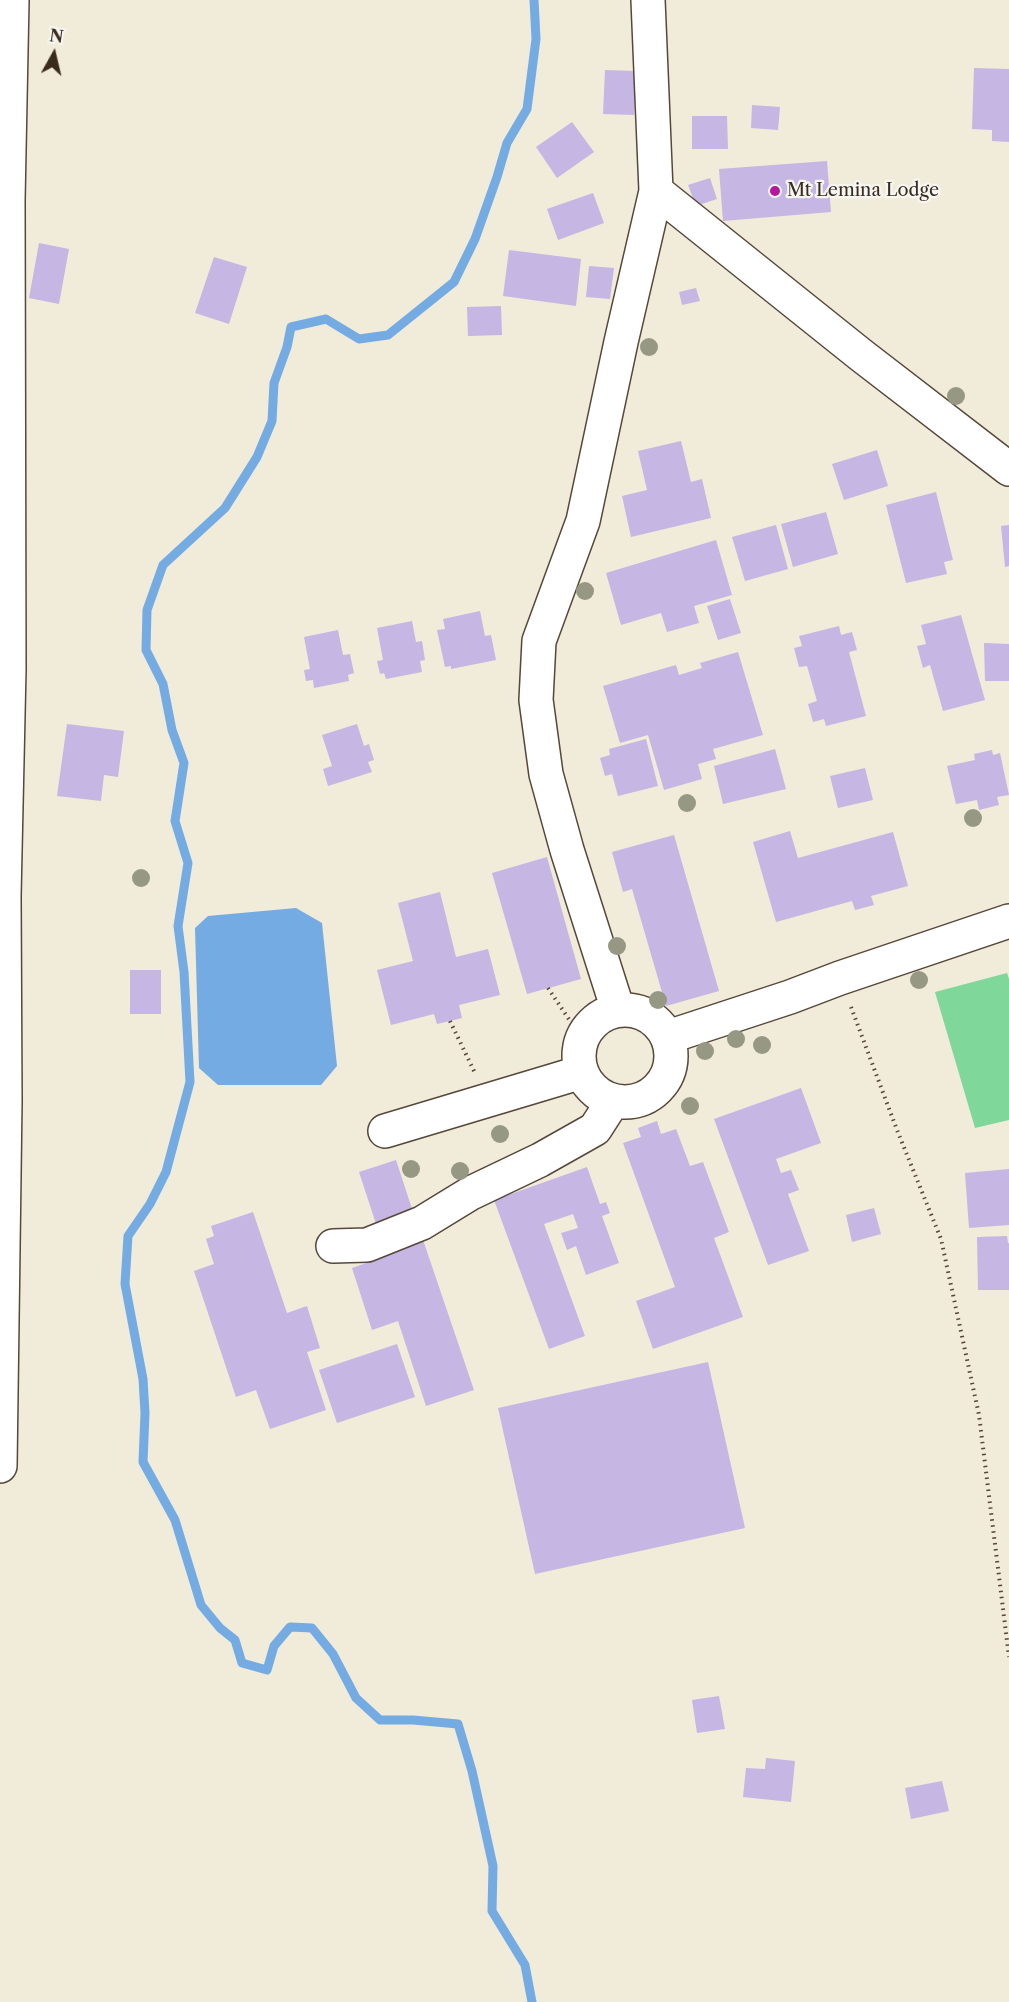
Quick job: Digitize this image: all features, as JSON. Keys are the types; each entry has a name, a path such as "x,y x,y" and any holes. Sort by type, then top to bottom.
{"street":[{"path":"0,1466 5,1101 4,896 9,669 8,200 12,0"},
{"path":"618,1011 549,785 536,700 539,641 583,521 656,191 648,0"},
{"path":"656,191 861,355 1009,469"},
{"path":"668,1037 1009,921"},
{"path":"618,1011 633,1011 647,1016 659,1025 668,1037 672,1052 671,1066 656,1092 643,1099 628,1103 613,1101 600,1095 588,1084 582,1072 579,1054 582,1039 591,1026 603,1016 618,1011"},
{"path":"385,1131 582,1072"},
{"path":"333,1246 367,1245 422,1223 471,1193 540,1160 595,1129 613,1101"}],"path":[{"path":"840,978 941,1239 979,1415 1009,1657"},
{"path":"548,988 582,1039"},
{"path":"450,1021 488,1101"}],"green space":[{"path":"1007,973 1009,979 1009,1120 975,1128 935,992"}],"water":[{"path":"296,908 322,923 337,1066 321,1085 218,1085 199,1068 195,928 208,916"}],"building":[{"path":"974,68 1009,69 1009,142 992,141 992,130 972,129"},
{"path":"605,70 636,71 634,115 603,114"},
{"path":"752,105 780,107 778,130 751,128"},
{"path":"692,116 727,116 728,149 692,149"},
{"path":"572,122 594,152 557,178 536,147"},
{"name":"Mt Lemina Lodge","path":"827,161 831,212 723,221 719,169"},
{"path":"710,178 717,199 696,206 688,185"},
{"path":"593,193 604,223 558,240 547,209"},
{"path":"39,243 69,249 59,304 29,298"},
{"path":"509,250 581,259 576,306 503,296"},
{"path":"214,257 247,267 229,324 195,313"},
{"path":"589,266 614,268 610,299 586,297"},
{"path":"696,288 700,301 682,305 679,292"},
{"path":"501,306 502,335 468,336 467,307"},
{"path":"681,441 691,482 702,479 711,518 631,537 622,496 647,490 638,451"},
{"path":"877,450 888,486 844,500 832,464"},
{"path":"936,492 953,560 944,562 947,574 906,583 886,505"},
{"path":"826,512 838,554 793,567 781,524"},
{"path":"776,525 788,569 745,581 732,537"},
{"path":"1009,525 1009,566 1005,567 1001,526"},
{"path":"716,540 732,595 694,606 699,623 667,632 661,613 621,625 606,573"},
{"path":"730,599 741,633 718,640 707,606"},
{"path":"480,611 485,636 491,635 496,660 451,669 451,666 445,667 437,630 445,629 443,619"},
{"path":"961,615 985,700 943,711 930,665 923,668 917,646 926,644 921,625"},
{"path":"412,621 416,642 422,641 425,660 420,661 422,672 386,679 384,673 380,674 377,661 383,660 377,628"},
{"path":"839,626 841,635 852,632 857,650 849,652 866,716 826,726 824,719 813,722 808,704 817,701 807,666 799,667 794,648 802,646 799,636"},
{"path":"338,630 343,655 350,654 354,673 348,675 349,681 314,688 313,680 306,681 304,670 310,669 304,637"},
{"path":"984,643 1009,644 1009,681 985,681"},
{"path":"738,652 763,735 713,749 716,759 698,764 702,779 664,790 648,735 620,743 603,686 676,665 679,675 702,668 700,663"},
{"path":"67,724 124,731 118,777 104,775 101,801 57,796"},
{"path":"357,724 364,746 369,744 374,760 368,762 372,772 328,786 323,769 332,766 322,735"},
{"path":"646,739 658,786 618,796 612,774 605,776 600,758 610,755 609,749"},
{"path":"775,749 786,789 723,804 714,766"},
{"path":"992,750 993,755 1000,753 1009,795 997,797 999,805 979,810 977,800 956,804 947,766 975,760 974,754"},
{"path":"865,768 873,800 838,808 830,776"},
{"path":"790,831 798,858 893,832 908,886 871,896 874,905 855,910 852,901 776,922 753,842"},
{"path":"674,835 719,991 666,1006 632,889 623,892 612,852"},
{"path":"547,857 581,979 527,994 492,873"},
{"path":"440,892 456,957 488,949 500,995 459,1005 462,1018 437,1024 434,1014 391,1025 377,970 413,961 398,903"},
{"path":"130,970 161,970 161,1014 130,1014"},
{"path":"801,1088 821,1143 776,1159 781,1173 791,1170 799,1190 788,1194 809,1251 768,1265 714,1119"},
{"path":"657,1121 661,1134 676,1129 690,1166 703,1162 729,1232 714,1238 743,1317 653,1349 636,1301 675,1287 623,1143 641,1137 638,1128"},
{"path":"396,1160 416,1221 379,1233 359,1172"},
{"path":"587,1167 600,1204 606,1202 610,1213 602,1216 619,1263 586,1275 576,1246 567,1250 561,1233 578,1228 573,1214 544,1224 585,1336 549,1349 494,1200"},
{"path":"1009,1169 1009,1225 969,1228 965,1173"},
{"path":"874,1208 881,1234 852,1242 846,1215"},
{"path":"253,1212 287,1313 307,1306 320,1348 307,1352 326,1410 270,1429 256,1390 236,1397 194,1271 214,1264 206,1239 214,1236 211,1226"},
{"path":"421,1234 474,1390 426,1406 398,1321 372,1330 352,1268 375,1260 371,1250"},
{"path":"1007,1236 1009,1290 978,1290 977,1237"},
{"path":"397,1344 415,1397 337,1423 319,1370"},
{"path":"708,1362 745,1528 535,1574 498,1408"},
{"path":"719,1696 725,1729 697,1733 692,1700"},
{"path":"766,1758 795,1761 791,1802 743,1797 746,1768 765,1769"},
{"path":"942,1781 949,1811 911,1819 905,1788"}],"waterway":[{"path":"532,2002 525,1965 492,1911 493,1866 472,1771 458,1724 380,1720 356,1698 333,1654 312,1628 290,1627 274,1646 267,1670 242,1663 235,1640 220,1628 201,1605 175,1520 143,1462 145,1413 143,1379 125,1284 128,1236 150,1204 166,1172 190,1082 184,972 178,926 188,863 175,821 184,763 172,730 163,684 146,650 147,610 163,565 225,508 257,457 272,421 274,383 287,347 291,327 326,319 359,339 388,335 454,282 475,239 507,143 527,109 536,39 534,0"}],"place":[{"name":"Mt Lemina Lodge","path":"775,191"}]}
